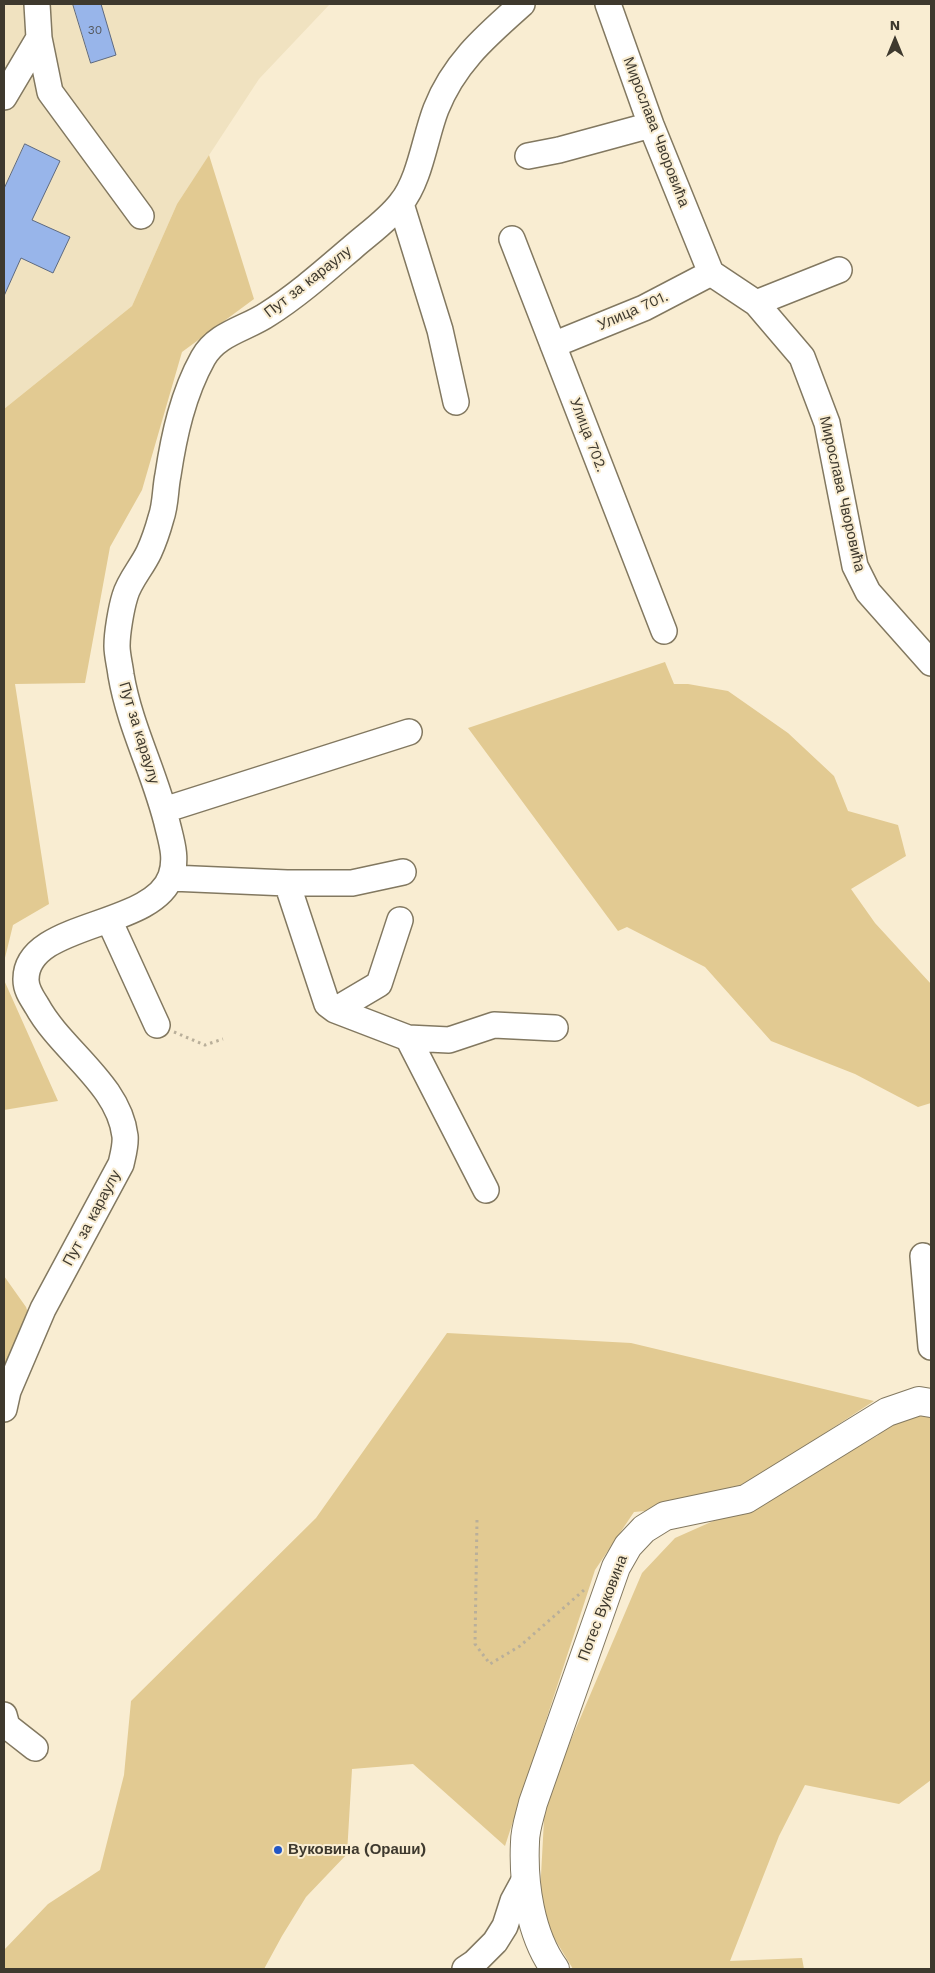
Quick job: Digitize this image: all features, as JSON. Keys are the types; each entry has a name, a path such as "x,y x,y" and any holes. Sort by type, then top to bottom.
{"main road":[{"name":"Потес Вуковина","path":"555,1969 548,1960 534,1928 526,1877 525,1840 533,1803 616,1567 628,1546 644,1529 665,1516 746,1499 888,1412 919,1401 931,1402"}],"street":[{"path":"37,4 39,38 50,92 141,216"},
{"name":"Пут за караулу","path":"4,1409 8,1391 43,1309 121,1164 126,1140 121,1116 111,1097 43,1018 29,992 26,980 35,955 40,948 53,941 109,920 151,900 165,888 171,878 175,857 164,810 130,714 117,647 125,594 150,550 163,513 168,474 186,395 205,354 227,334 266,316 314,280 387,219 401,204 409,191 436,107 461,62 486,36 522,4"},
{"name":"Мирослава Чворовића","path":"608,4 651,125 711,273 756,303 802,358 827,423 855,566 868,592 931,663"},
{"path":"4,98 39,38"},
{"path":"528,156 559,150 651,125"},
{"path":"401,204 440,330 456,402"},
{"name":"Улица 702.","path":"512,239 664,631"},
{"path":"756,303 839,270"},
{"name":"Улица 701.","path":"552,345 644,308 711,273"},
{"path":"164,810 409,732"},
{"path":"171,878 287,884 352,884 403,872"},
{"path":"287,884 327,1004 336,1010 408,1038 450,1040 494,1025 555,1028"},
{"path":"109,920 157,1024"},
{"path":"336,1010 379,984 400,920"},
{"path":"408,1038 486,1190"},
{"path":"923,1256 931,1347"},
{"path":"4,1715 7,1726 35,1748"},
{"path":"465,1969 474,1964 495,1942 505,1926 513,1901 526,1877"}],"path":[{"path":"157,1024 205,1045 223,1039"},
{"path":"477,1520 475,1644 490,1664 520,1646 586,1588"}],"shaded area":[{"path":"4,4 330,4 259,79 177,204 132,306 4,409"},
{"path":"209,155 254,299 182,352 142,490 110,547 85,683 15,684 49,904 13,925 4,962 4,409 132,306 177,204"},
{"path":"665,662 674,684 688,684 728,691 788,733 834,776 848,811 898,825 906,856 851,889 875,923 931,984 931,1103 918,1107 855,1074 771,1041 705,967 627,927 618,931 468,728"},
{"path":"4,980 58,1101 4,1110"},
{"path":"4,1276 26,1307 32,1324 4,1380"},
{"path":"447,1333 631,1343 874,1401 770,1469 737,1487 656,1510 634,1512 595,1570 505,1846 413,1764 352,1769 347,1854 306,1897 264,1969 4,1969 4,1950 48,1904 100,1870 124,1775 131,1701 316,1518"},
{"path":"913,1400 931,1402 931,1780 899,1804 805,1785 779,1836 730,1961 802,1958 804,1969 573,1969 539,1913 545,1801 642,1573 675,1538 765,1498 877,1436"}],"building":[{"path":"73,4 101,4 116,55 91,63"},
{"path":"25,144 60,161 32,220 70,237 53,273 21,258 4,296 4,189"}],"place":[{"name":"Вуковина (Ораши)","path":"278,1850"}]}
